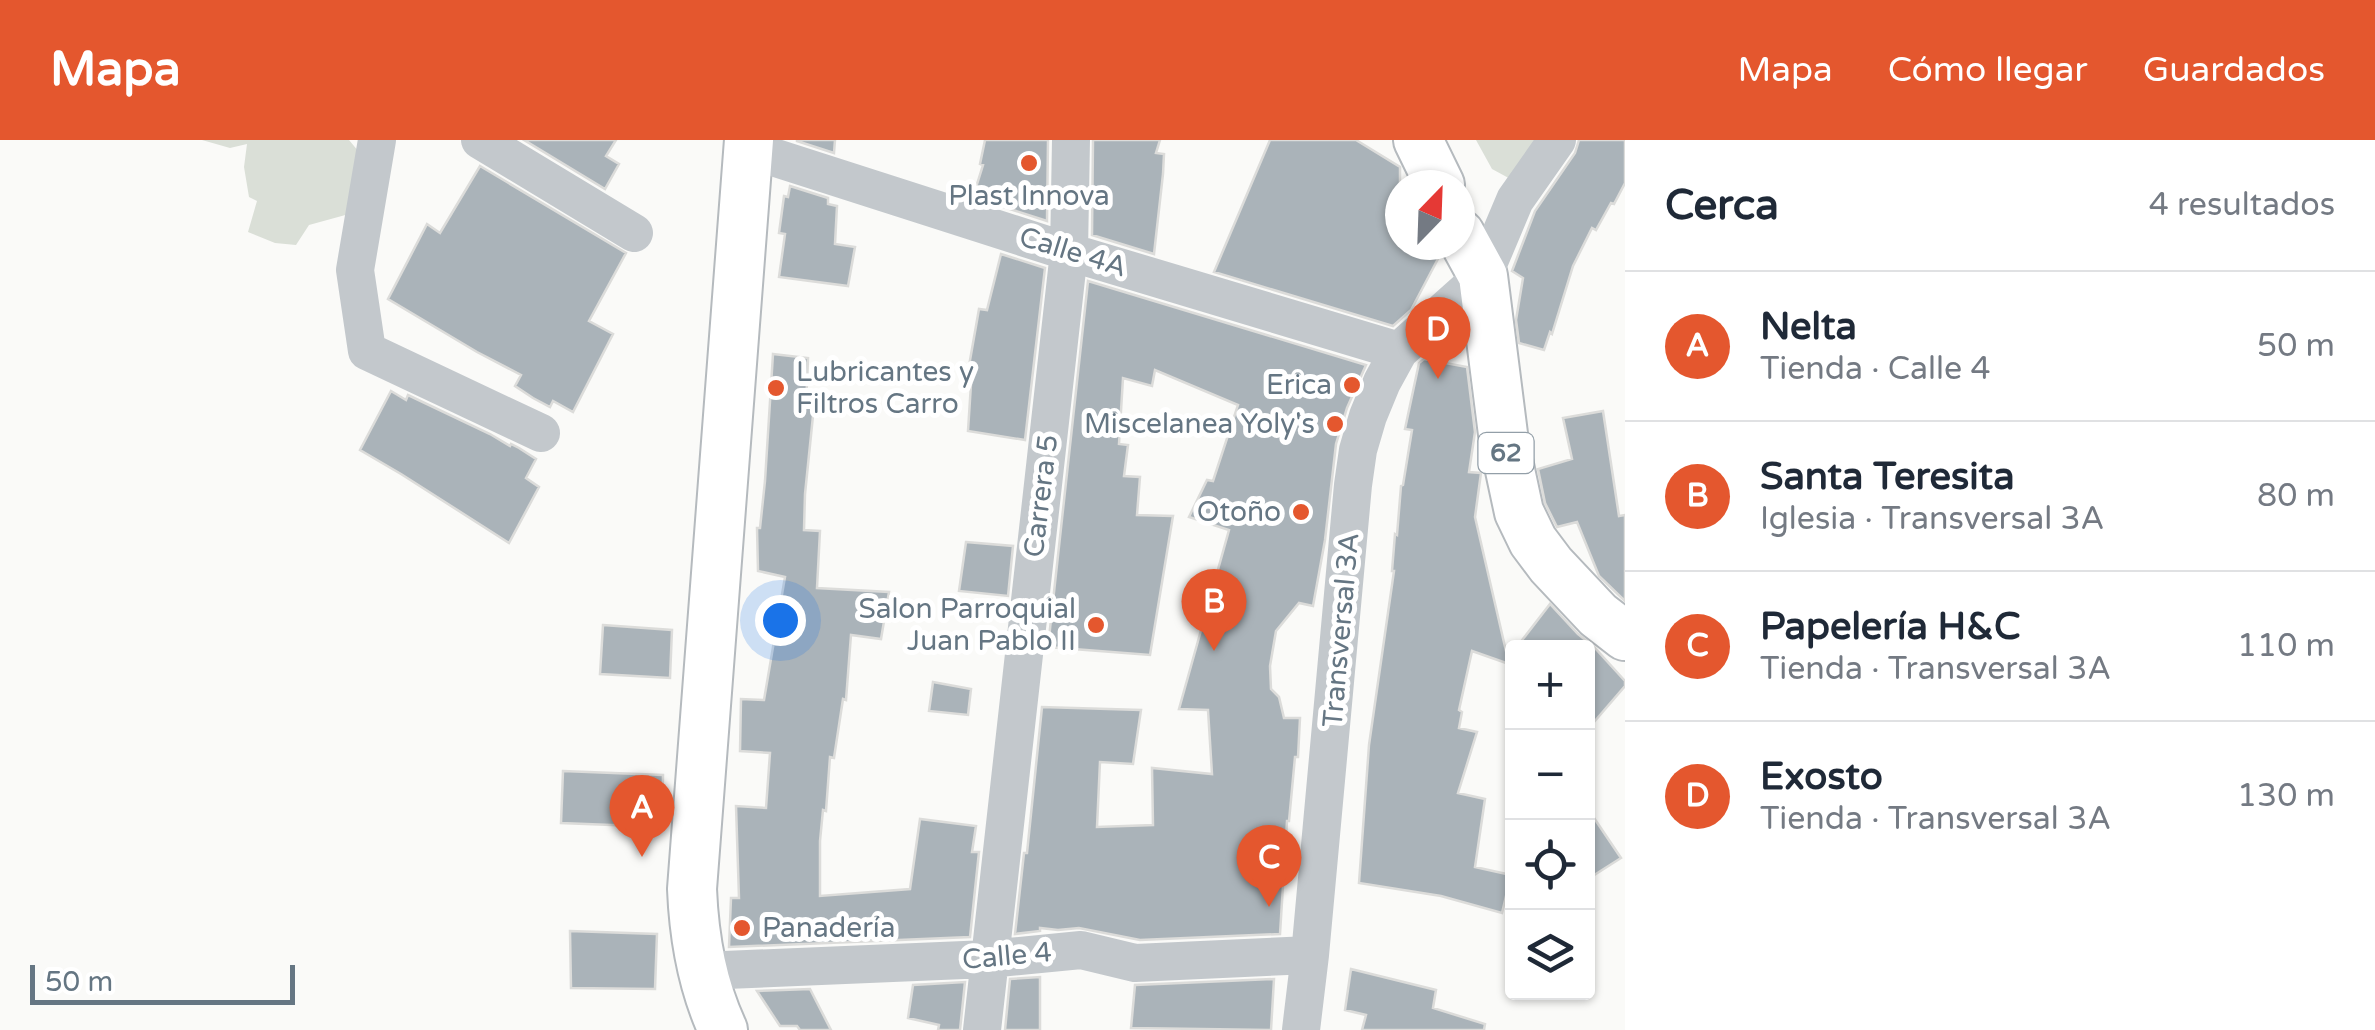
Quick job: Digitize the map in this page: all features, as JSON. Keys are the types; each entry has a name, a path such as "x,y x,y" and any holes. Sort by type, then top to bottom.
{"main road":[{"path":"1418,140 1433,170"},
{"path":"723,1030 701,971 692,888 748,144"},
{"name":"62","path":"1474,260 1483,276 1504,442 1519,512 1533,541 1551,565 1598,615 1625,636"}],"street":[{"path":"377,140 355,270 368,351 541,433"},
{"path":"480,140 634,232"},
{"name":"Carrera 5","path":"982,1030 1070,252 1071,140"},
{"path":"1483,276 1515,200 1557,140"},
{"name":"Calle 4A","path":"748,144 1070,252 1399,351"},
{"name":"Transversal 3A","path":"1301,1030 1355,468 1368,416 1399,351 1483,276"},
{"name":"Calle 4","path":"701,971 988,959 1081,950 1134,963 1310,955"}],"shaded area":[{"path":"202,140 349,140 369,164 349,214 309,225 296,245 275,243 248,232 257,201 249,197 244,167 247,144 230,148"},
{"path":"1476,140 1548,140 1516,182 1492,169"}],"building":[{"path":"524,140 616,140 606,156 619,164 605,189"},
{"path":"835,140 834,153 797,141"},
{"path":"985,140 1048,140 1047,221 973,197 983,165 980,164"},
{"path":"1093,140 1160,140 1156,153 1164,154 1163,174 1154,254 1092,235"},
{"path":"1270,140 1356,140 1400,167 1385,170 1385,260 1437,260 1411,310 1393,326 1214,272"},
{"path":"1579,140 1625,140 1625,183 1596,230 1592,228 1573,266 1544,350 1519,343 1516,320 1523,278 1512,271 1535,211 1575,153"},
{"path":"480,166 626,253 589,321 613,334 573,412 553,401 550,407 533,398 515,386 521,375 388,299 427,224 440,233"},
{"path":"790,186 828,198 828,204 837,206 835,244 855,247 848,286 779,277 785,234 779,233 784,196 788,197"},
{"path":"1001,254 1045,268 1025,440 968,431 971,384 966,383 979,309 987,310"},
{"path":"1088,281 1366,365 1336,444 1313,606 1299,603 1276,631 1270,666 1271,689 1279,697 1284,718 1300,718 1287,821 1280,934 1140,940 1079,928 1040,928 1015,934 1042,707 1141,710 1133,764 1100,762 1097,827 1153,825 1152,768 1212,774 1208,710 1179,709 1229,530 1189,517 1207,480 1213,481 1238,405 1155,370 1152,386 1123,378 1119,444 1128,445 1124,476 1140,477 1137,515 1173,516 1150,655 1048,647"},
{"path":"773,354 808,358 806,406 814,406 804,530 820,531 817,588 889,592 881,639 851,635 846,700 843,699 834,758 830,757 826,811 823,810 820,896 910,889 920,819 976,826 972,852 979,852 970,937 729,947 731,898 739,898 736,806 766,808 770,753 740,751 741,699 764,700 785,577 758,571 757,528 765,481"},
{"path":"1424,359 1467,367 1475,432 1469,472 1481,473 1475,517 1505,647 1505,663 1472,651 1459,728 1477,732 1458,793 1485,799 1475,867 1505,874 1502,913 1441,896 1359,883 1369,745 1394,571 1401,486 1412,430 1405,429 1419,363"},
{"path":"391,391 406,400 408,395 536,459 526,478 539,487 509,543 360,450"},
{"path":"1603,411 1619,516 1625,515 1625,601 1599,576 1577,522 1557,527 1545,503 1538,469 1572,459 1563,418"},
{"path":"966,542 1013,546 1008,596 959,591"},
{"path":"1550,604 1585,640 1522,640"},
{"path":"603,625 672,630 670,678 600,674"},
{"path":"1595,648 1625,681 1625,686 1595,721"},
{"path":"933,682 971,689 968,715 929,711"},
{"path":"563,771 663,775 662,827 561,823"},
{"path":"1595,819 1621,858 1595,875"},
{"path":"570,931 657,934 655,989 571,988"},
{"path":"1351,969 1436,990 1433,1008 1485,1024 1484,1030 1362,1030 1366,1015 1345,1010"},
{"path":"1040,977 1040,1030 1005,1030 1010,979"},
{"path":"1274,979 1271,1030 1131,1028 1135,985"},
{"path":"965,982 960,1030 938,1030 939,1025 908,1018 913,985"},
{"path":"810,989 831,1030 780,1026 757,991"}],"place":[{"name":"Plast Innova","path":"1029,163"},
{"name":"Exosto","path":"1438,379"},
{"name":"Erica","path":"1352,385"},
{"name":"Lubricantes y Filtros Carro","path":"776,388"},
{"name":"Miscelanea Yoly's","path":"1335,424"},
{"name":"Otoño","path":"1301,512"},
{"name":"Salon Parroquial Juan Pablo II","path":"1096,625"},
{"name":"Santa Teresita","path":"1214,651"},
{"name":"Nelta","path":"642,857"},
{"name":"Papelería H&C","path":"1269,907"},
{"name":"Panadería","path":"742,928"}]}
